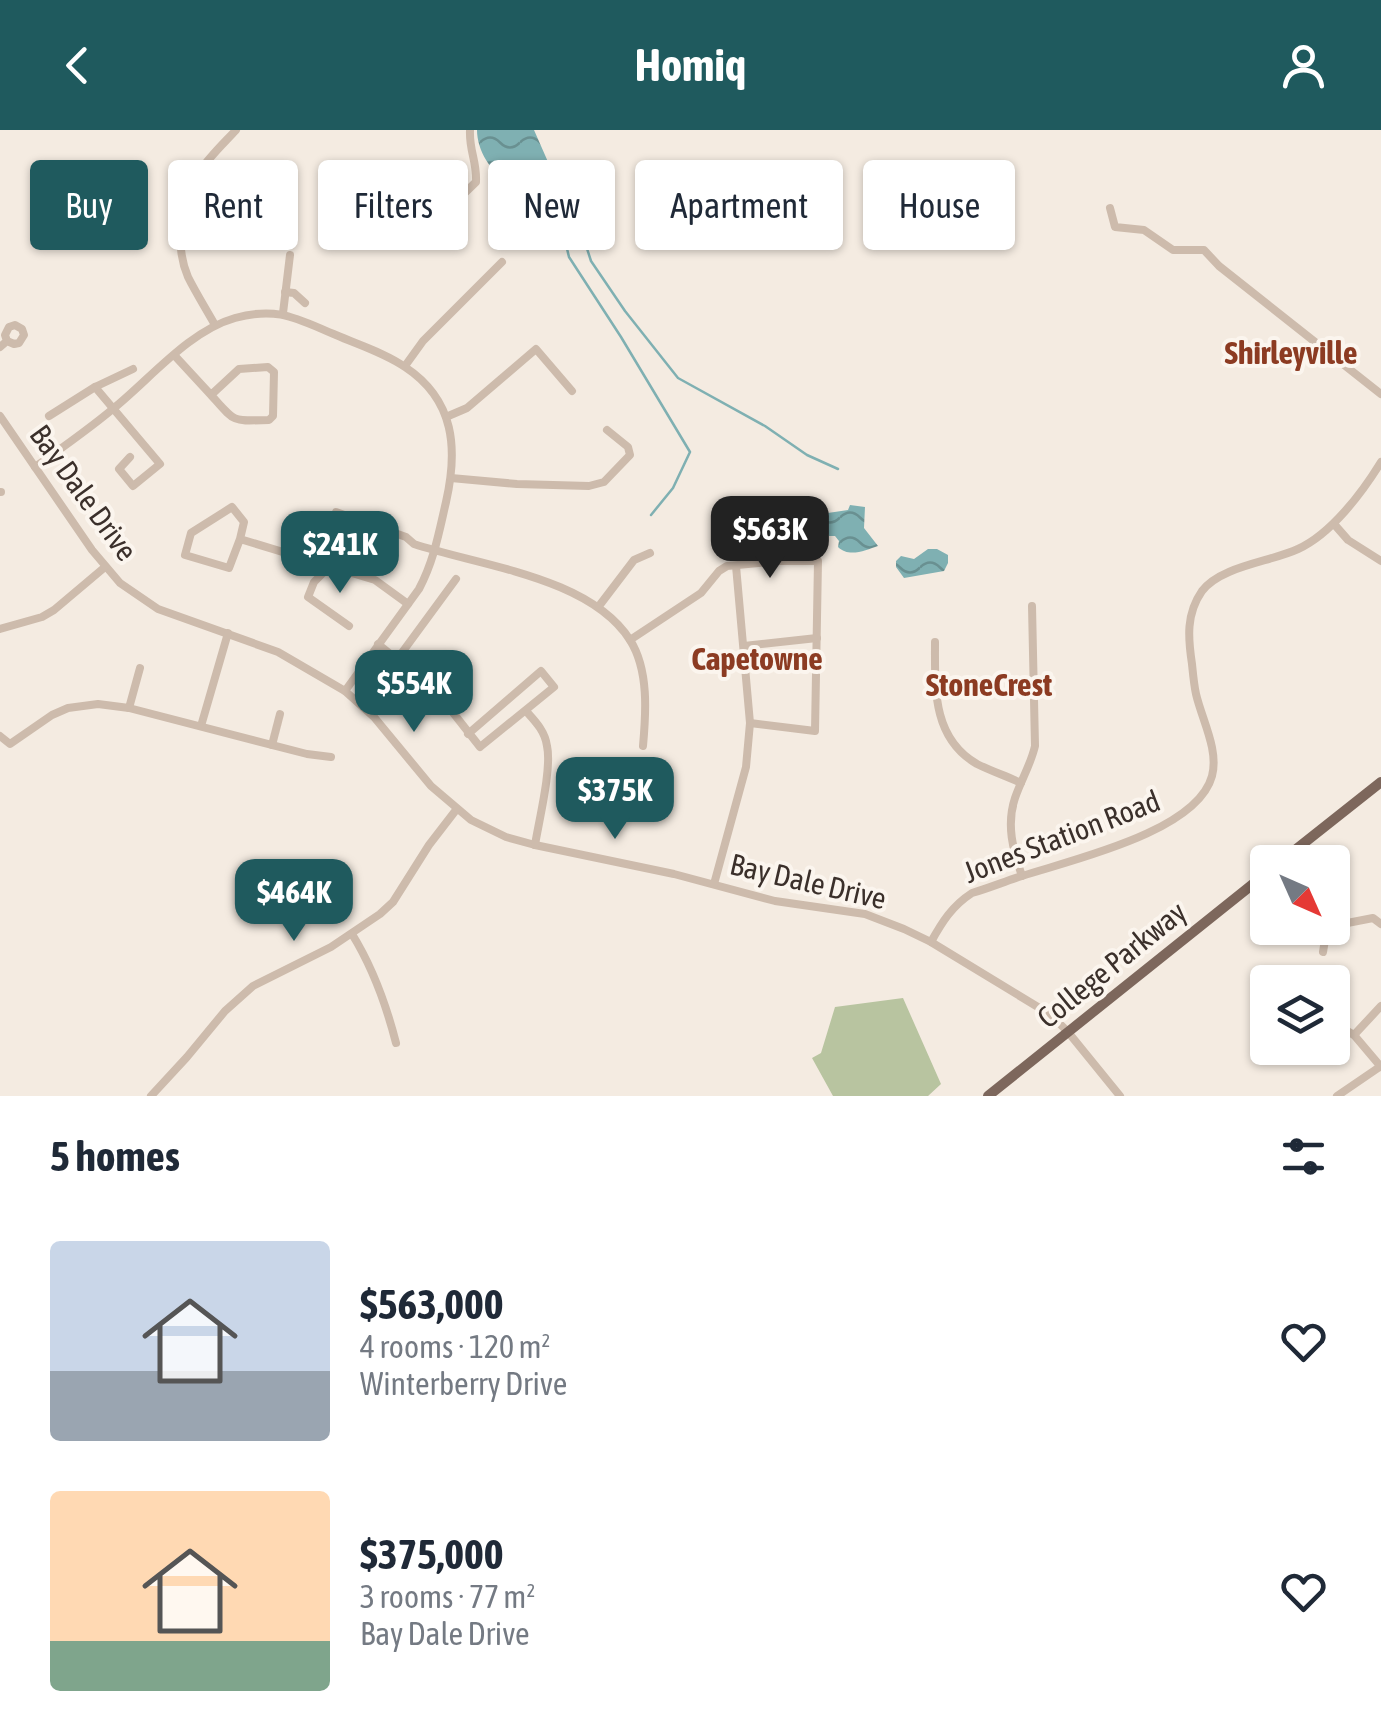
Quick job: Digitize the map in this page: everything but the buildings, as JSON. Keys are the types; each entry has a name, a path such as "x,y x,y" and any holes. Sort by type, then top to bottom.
{"main road":[{"path":"1301,845 1381,782"},
{"name":"College Parkway","path":"988,1096 1250,886"}],"street":[{"path":"215,325 184,266 181,235 191,188 205,164 236,130"},
{"path":"468,190 476,182 477,166 469,150 470,132"},
{"path":"1110,208 1114,227 1144,230 1173,250 1204,250 1381,394"},
{"path":"283,313 290,255"},
{"path":"405,366 423,341 502,262"},
{"path":"285,292 294,293 305,303"},
{"path":"35,467 114,409 215,325 260,313 283,313 405,366 430,391 446,418 453,450 451,478 436,552 419,588 345,691"},
{"path":"446,418 467,408 536,349 572,392"},
{"path":"175,356 231,418 237,421 269,420 273,416 274,372 268,367 239,369 211,395"},
{"path":"49,416 133,369"},
{"path":"96,387 160,464 135,486 119,469 130,457"},
{"name":"Bay Dale Drive","path":"0,416 105,567 135,594 158,609 278,652 345,691 456,810 506,837 535,845 775,901 865,914 904,928 1052,1014 1120,1096"},
{"path":"451,478 589,486 604,482 630,455 628,447 607,430"},
{"name":"Jones Station Road","path":"932,942 948,913 972,893 1114,847 1161,826 1193,805 1212,775 1213,759 1196,694 1188,623 1202,591 1226,573 1318,538 1334,524 1381,462"},
{"path":"232,506 244,522 240,539 229,568 185,555 191,533 232,506"},
{"path":"330,567 323,548 336,512 436,552 544,581 599,606 630,640 640,667 646,709 643,746"},
{"path":"1334,524 1348,540 1381,561"},
{"path":"240,539 375,580 408,604"},
{"path":"599,606 634,560 650,554"},
{"path":"630,640 701,593 726,566 818,561 815,731 750,723"},
{"path":"714,884 746,767 750,723 736,566"},
{"path":"0,628 54,610 105,567"},
{"path":"330,567 314,582 308,597 350,626"},
{"path":"398,658 456,580"},
{"path":"1022,876 1011,825 1014,799 1035,746 1032,606"},
{"path":"201,726 228,633"},
{"path":"744,646 817,638"},
{"path":"935,642 936,698 947,734 972,761 1021,783"},
{"path":"378,644 436,691 468,734 480,747 554,687 542,672 468,734"},
{"path":"129,708 140,668"},
{"path":"0,736 10,744 52,715 68,708 98,704 331,757"},
{"path":"526,710 540,726 548,744 535,845"},
{"path":"272,745 280,714"},
{"path":"150,1096 225,1011 253,986 331,947 393,902 456,810"},
{"path":"1350,924 1378,919"},
{"path":"352,934 371,968 396,1043"},
{"path":"1323,952 1325,945"},
{"path":"1354,1035 1381,1006"},
{"path":"1337,1096 1381,1066 1350,1033"}],"green space":[{"path":"903,998 941,1084 928,1096 833,1096 812,1058 821,1053 835,1007"}],"water":[{"path":"477,130 534,130 547,160 488,162"},
{"path":"850,505 865,507 864,528 878,546 847,552 838,547 835,536 829,536 821,514 848,510"},
{"path":"928,549 948,555 944,571 904,578 896,561 901,556 914,559"}],"waterway":[{"path":"567,250 690,452 673,488 651,515"},
{"path":"587,250 625,311 678,378 765,426 807,455 838,469"}],"district":[{"name":"Shirleyville","path":"1291,353"},
{"name":"Capetowne","path":"757,659"},
{"name":"StoneCrest","path":"989,685"}]}
